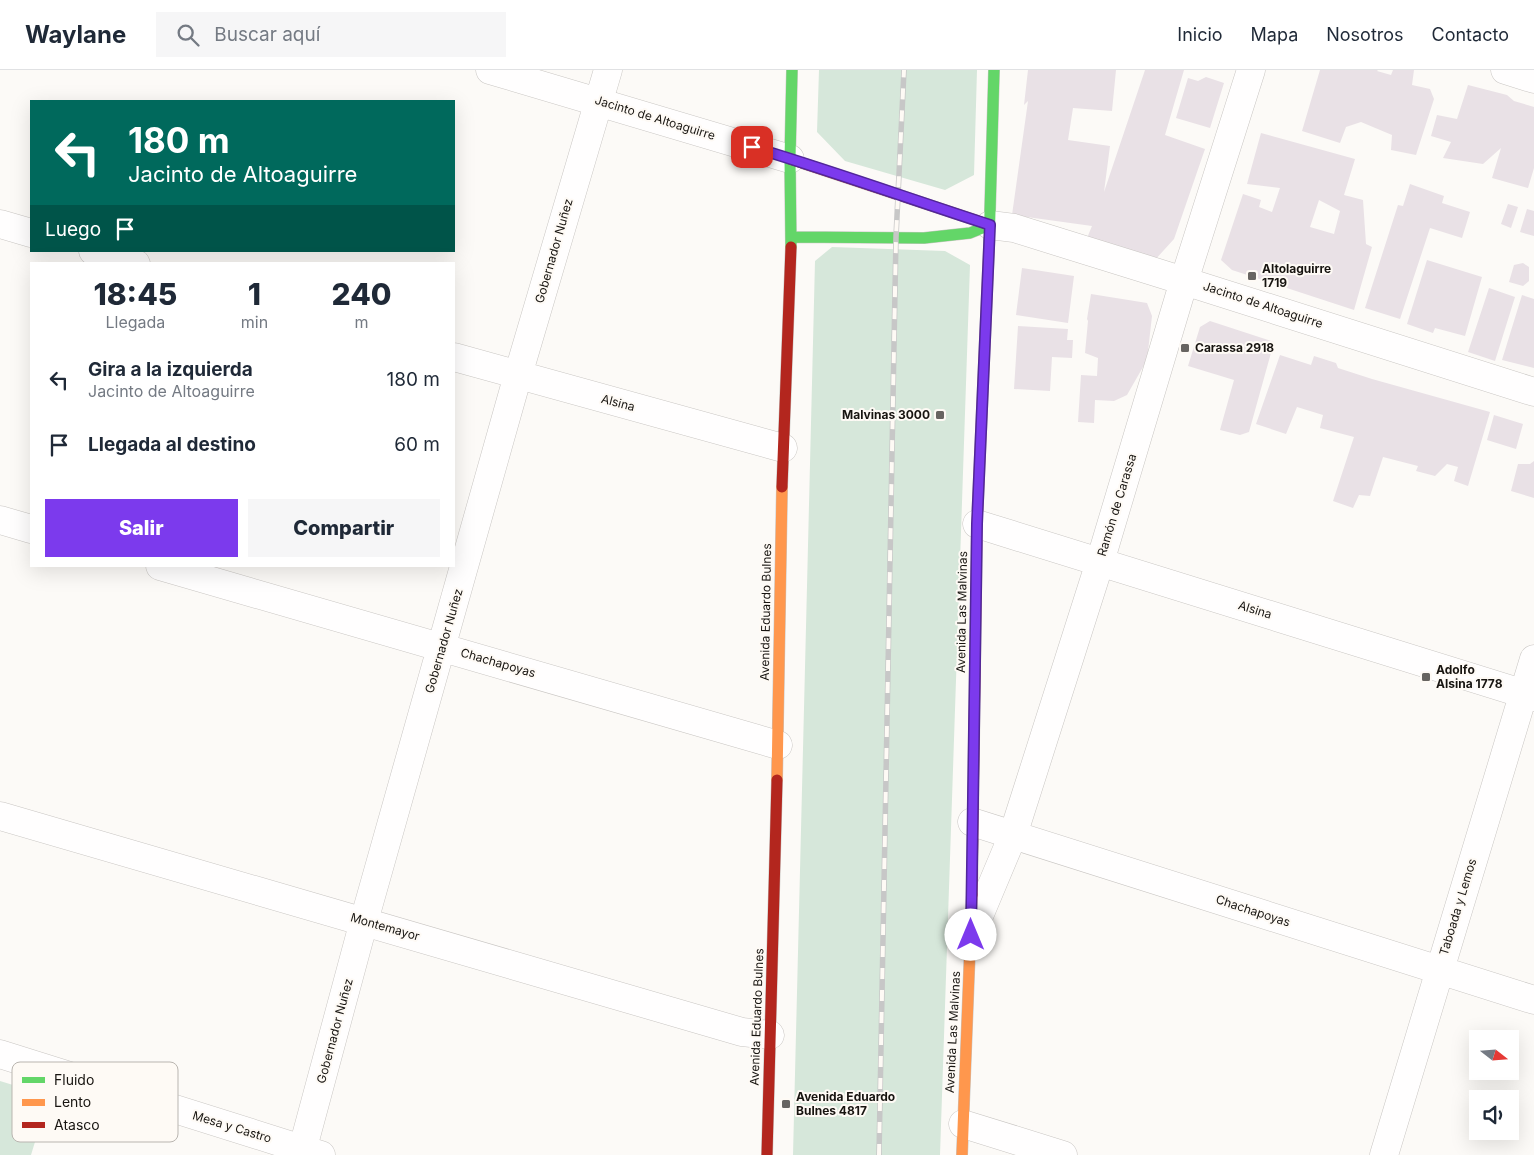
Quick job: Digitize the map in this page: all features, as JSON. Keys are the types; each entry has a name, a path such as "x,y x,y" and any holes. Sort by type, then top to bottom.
{"main road":[{"name":"Avenida Eduardo Bulnes","path":"767,1155 778,745 783,448 791,237 792,70"},
{"name":"Avenida Las Malvinas","path":"962,1155 971,935 977,524 990,225 994,70"},
{"name":"Jacinto de Altoaguirre","path":"790,159 990,225"},
{"name":"Jacinto de Altoaguirre","path":"791,237 924,238 970,234 990,225"}],"street":[{"name":"Jacinto de Altoaguirre","path":"490,70 790,159"},
{"name":"Gobernador Nuñez","path":"308,1153 364,921 518,375 608,70"},
{"name":"Ramón de Carassa","path":"971,935 1013,836 1100,562 1184,281 1251,70"},
{"path":"1505,70 1534,79"},
{"path":"0,224 30,233"},
{"name":"Jacinto de Altoaguirre","path":"990,225 1014,228 1534,392"},
{"path":"96,252 129,262"},
{"name":"Alsina","path":"455,357 783,448"},
{"path":"0,520 30,529"},
{"name":"Alsina","path":"977,524 1529,695"},
{"name":"Chachapoyas","path":"163,567 778,745"},
{"name":"Taboada y Lemos","path":"1384,1155 1439,970 1529,695 1534,659"},
{"name":"Montemayor","path":"0,816 742,1032 770,1036"},
{"name":"Chachapoyas","path":"972,822 1534,1000"},
{"name":"Mesa y Castro","path":"0,1054 25,1062"},
{"name":"Mesa y Castro","path":"178,1111 308,1153"},
{"path":"963,1124 1064,1155"}],"green space":[{"path":"819,70 977,70 974,175 945,190 845,161 817,132"},
{"path":"832,247 945,251 970,265 940,1155 793,1155 815,261"},
{"path":"0,1081 12,1085 12,1142 35,1142 31,1155 0,1155"}],"building":[{"path":"1028,70 1116,70 1112,111 1073,108 1068,140 1110,146 1104,192 1145,70 1184,70 1165,135 1205,149 1174,239 1154,261 1087,238 1092,226 1012,215 1028,101 1024,105"},
{"path":"1320,70 1378,70 1391,75 1393,70 1414,70 1412,85 1430,89 1434,99 1416,155 1391,150 1392,135 1361,122 1346,127 1340,143 1302,131"},
{"path":"1206,77 1224,83 1210,128 1176,118 1188,78 1198,81"},
{"path":"1468,85 1507,95 1514,101 1534,107 1534,168 1528,188 1492,178 1501,148 1483,164 1443,158 1451,142 1431,136 1437,115 1457,119"},
{"path":"1261,133 1355,159 1344,195 1363,200 1366,244 1372,247 1354,310 1232,270 1221,260 1243,194 1261,200 1259,207 1272,212 1280,188 1247,184","holes":["1319,200 1340,211 1334,234 1310,227"]},
{"path":"1410,184 1444,196 1442,203 1470,212 1462,238 1430,228 1400,319 1365,308 1398,205 1403,206"},
{"path":"1508,204 1518,207 1511,228 1501,224"},
{"path":"1527,209 1534,211 1534,236 1520,232"},
{"path":"1427,260 1482,277 1465,336 1435,328 1433,333 1407,324"},
{"path":"1523,263 1529,267 1529,281 1523,286 1509,282 1514,265"},
{"path":"1022,268 1074,276 1068,323 1016,315"},
{"path":"1489,288 1515,297 1495,361 1468,352"},
{"path":"1091,294 1147,303 1152,316 1147,360 1127,395 1114,401 1095,400 1094,423 1078,422 1081,375 1097,376 1098,358 1085,353"},
{"path":"1522,295 1534,299 1534,368 1502,360"},
{"path":"1210,321 1274,342 1249,432 1240,435 1220,430 1234,380 1188,366 1200,327"},
{"path":"1018,326 1068,329 1067,340 1073,340 1072,358 1052,357 1050,391 1014,389"},
{"path":"1280,355 1311,365 1314,356 1336,363 1338,368 1372,379 1490,412 1468,486 1454,481 1458,467 1447,464 1435,476 1416,471 1418,466 1383,457 1370,496 1359,495 1353,508 1333,501 1354,437 1320,428 1323,415 1297,407 1286,434 1256,424"},
{"path":"1494,415 1523,424 1516,449 1487,440"},
{"path":"1534,461 1534,498 1511,491 1518,464 1530,464"}],"railway":[{"path":"879,1155 896,237 904,70"}],"traffic: fast":[{"path":"791,247 792,70"},
{"path":"989,247 994,70"},
{"path":"791,237 924,238 970,233 990,225"}],"traffic: slow":[{"path":"975,666 977,524 989,247"},
{"path":"777,780 782,487"},
{"path":"962,1155 972,895"}],"traffic: jam":[{"path":"790,159 990,225"},
{"path":"782,487 791,247"},
{"path":"972,895 975,666"},
{"path":"767,1155 777,780"}],"place":[{"name":"Altolaguirre 1719","path":"1252,276"},
{"name":"Carassa 2918","path":"1185,348"},
{"name":"Malvinas 3000","path":"940,415"},
{"name":"Adolfo Alsina 1778","path":"1426,677"},
{"name":"Avenida Eduardo Bulnes 4817","path":"786,1104"}],"route":[{"path":"752,147 990,225 977,524 971,935"}]}
